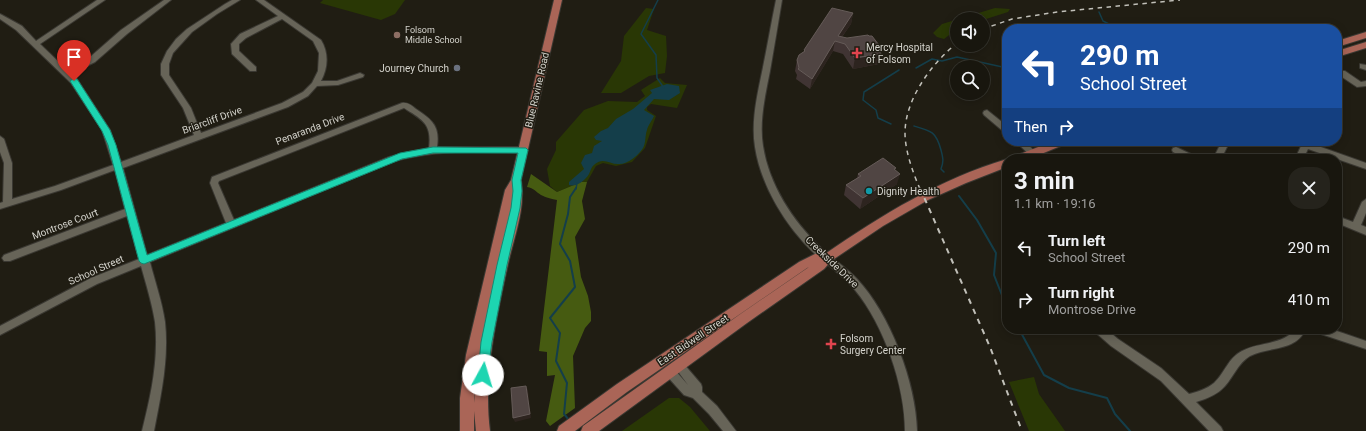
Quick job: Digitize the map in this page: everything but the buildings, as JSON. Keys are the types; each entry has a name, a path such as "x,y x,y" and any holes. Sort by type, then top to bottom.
{"main road":[{"name":"Blue Ravine Road","path":"467,431 469,376 478,329 510,190 516,180 558,0"},
{"path":"1342,42 1366,35"},
{"path":"1342,52 1366,45"},
{"path":"1040,154 1055,146"},
{"name":"East Bidwell Street","path":"592,429 743,319 820,266 826,258 879,223 939,190 1002,165"},
{"name":"Blue Ravine Road","path":"483,431 480,407 486,342 502,265 516,208 518,191 516,180"},
{"path":"507,203 511,205 507,225 510,233"},
{"name":"East Bidwell Street","path":"564,431 622,388 803,265 815,260 826,258"},
{"path":"674,369 680,358 721,329 729,315"},
{"path":"478,329 481,336 478,350 481,358 485,359"},
{"path":"592,429 619,399 665,366 665,359"}],"street":[{"path":"67,73 92,60 124,32 168,0"},
{"path":"199,137 187,108 165,75 165,59 170,50 183,36 216,11 237,0"},
{"name":"Briarcliff Drive","path":"4,205 118,166 289,104 306,94 316,84 322,73 324,54 322,47 316,39 259,0"},
{"name":"Creekside Drive","path":"779,0 759,105 759,146 763,162 780,205 796,227 826,258 854,282 864,293 880,319 905,378 911,410 911,431"},
{"path":"36,44 98,1"},
{"path":"0,16 19,28 67,73 81,90 106,130 118,166 159,315 162,349 158,388 148,431"},
{"path":"252,69 235,52 235,44 243,36 283,16"},
{"path":"1342,73 1363,84"},
{"path":"316,84 338,83 360,75"},
{"name":"Penaranda Drive","path":"231,225 214,184 215,179 405,105 431,124 435,132 433,150"},
{"path":"987,113 1002,126"},
{"path":"0,139 4,159 4,205"},
{"path":"1025,146 1034,154"},
{"path":"1309,146 1332,154"},
{"name":"School Street","path":"0,331 71,292 392,159 410,153 433,150 523,150"},
{"path":"1176,150 1184,154"},
{"path":"1342,158 1366,166"},
{"path":"1356,226 1366,202"},
{"name":"Montrose Court","path":"7,258 130,211"},
{"path":"1342,221 1366,231"},
{"path":"1104,334 1113,342 1162,376 1186,400 1198,415 1217,431"},
{"path":"1186,400 1210,392 1217,387 1232,365 1246,353 1257,348 1289,341 1298,334"},
{"path":"1332,334 1366,345"},
{"path":"674,369 688,392 696,394 730,431"}],"green space":[{"path":"323,0 405,0 395,14 381,20 320,3"},
{"path":"646,8 654,9 647,30 666,36 667,56 665,73 649,76 621,93 601,93 621,61 624,36"},
{"path":"995,8 1010,9 1008,12 990,18 990,12 982,12"},
{"path":"950,21 950,34 944,39 937,37 933,33 942,24"},
{"path":"660,78 665,83 687,85 677,108 651,104 647,107 647,110 656,116 645,148 632,162 616,166 603,163 596,166 587,182 581,182 557,192 550,186 547,169 556,150 556,142 584,110 608,101 637,102 645,96 641,90"},
{"path":"531,174 557,192 581,182 587,182 582,201 585,219 575,237 581,277 588,296 591,321 585,328 573,356 575,408 550,426 546,421 555,375 547,376 547,352 539,351 557,200 543,196 527,187"},
{"path":"1034,377 1039,394 1065,431 1029,431 1009,382"},
{"path":"669,398 679,398 690,407 710,431 622,431"}],"water":[{"path":"667,84 679,86 680,93 669,100 654,99 644,110 654,116 646,132 644,146 639,154 629,161 621,164 604,161 598,162 593,166 583,181 575,185 569,185 569,182 584,169 581,163 585,155 592,153 594,146 602,141 596,140 594,137 601,131 608,128 616,119 633,109 652,93 650,90"}],"waterway":[{"path":"658,0 641,34 656,55 657,78 664,88"},
{"path":"1099,12 1103,21 1109,24"},
{"path":"916,68 932,59 942,61 957,57 1002,67"},
{"path":"891,124 878,118 876,110 863,100 864,92 899,70"},
{"path":"914,126 929,131 937,139 943,157 941,169 944,172"},
{"path":"576,189 577,183"},
{"path":"569,420 564,414 567,383 556,361 560,333 550,318 575,287 570,261 560,244 568,214 570,197 576,188"},
{"path":"959,196 977,220 996,253 994,275 1002,295"},
{"path":"1022,334 1044,375 1069,388 1107,398 1115,414 1130,431"}],"railway":[{"path":"990,27 1012,19 1057,12 1180,0"},
{"path":"920,189 912,169 906,147 906,120 915,95 922,83 938,61 950,49"},
{"path":"920,188 990,347 1022,431"}],"place":[{"name":"Folsom Middle School","path":"397,35"},
{"name":"Mercy Hospital of Folsom","path":"857,53"},
{"name":"Journey Church","path":"457,68"},
{"name":"Dignity Health","path":"869,191"},
{"name":"Folsom Surgery Center","path":"831,344"}],"route":[{"path":"74,81 106,130 112,145 144,261 400,156 433,150 523,150 516,180 518,191 516,208 502,265 486,342 483,375"}]}
